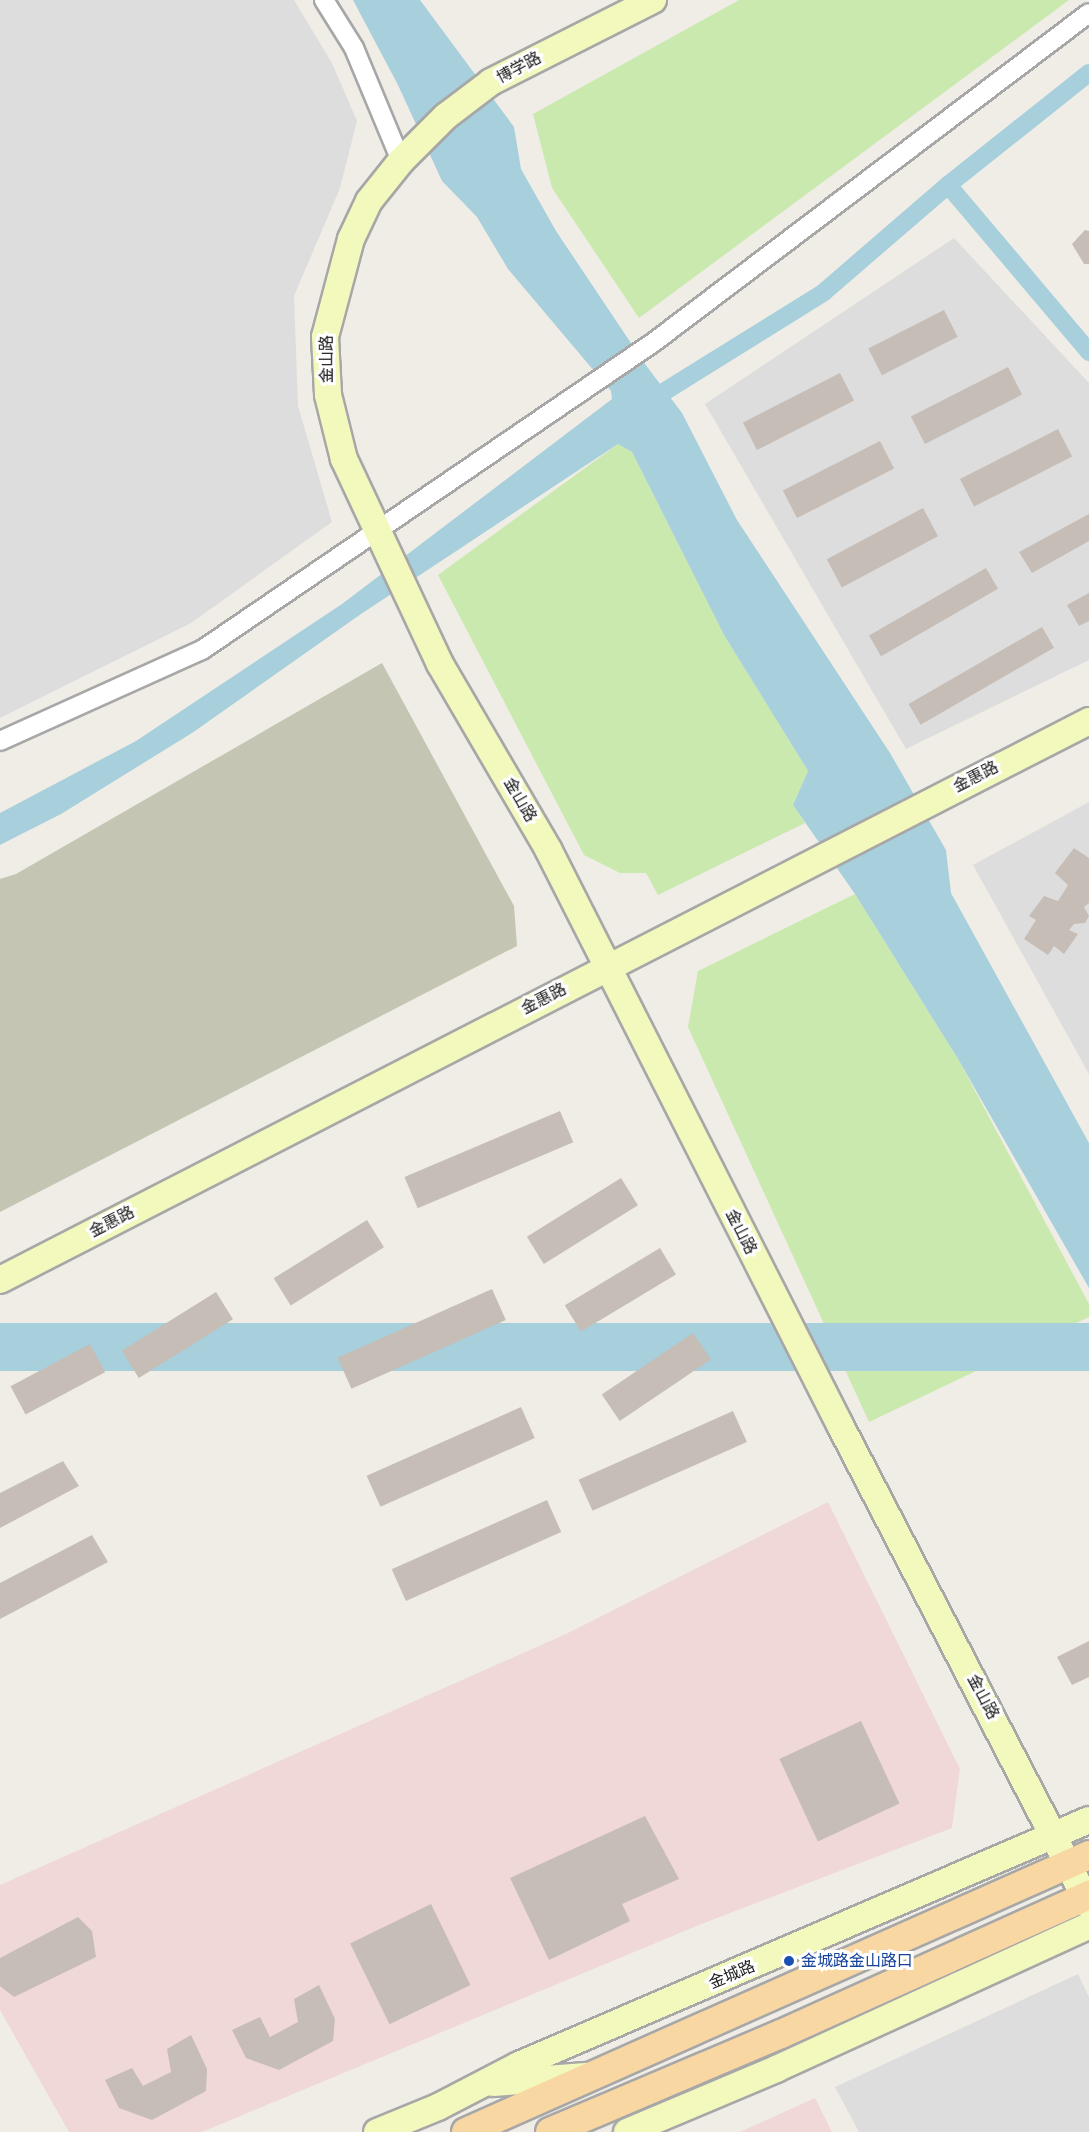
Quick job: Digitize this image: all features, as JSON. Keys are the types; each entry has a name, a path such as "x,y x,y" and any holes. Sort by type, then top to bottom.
{"main road":[{"name":"博学路","path":"407,156 446,116 492,82 653,0"},
{"name":"金山路","path":"407,156 369,201 351,239 326,337 328,395 344,459 378,538 440,663 548,849 840,1425 1054,1836 1078,1859 1088,1899"},
{"name":"金惠路","path":"0,1280 1089,721"},
{"name":"金城路","path":"377,2132 483,2083 1089,1820"},
{"path":"466,2132 1078,1859"},
{"path":"550,2132 1088,1899"},
{"path":"627,2132 776,2069 1089,1926"},
{"path":"640,2094 776,2069"},
{"path":"483,2083 595,2075"}],"street":[{"path":"324,0 354,48 407,156"},
{"path":"0,741 202,650 378,538 576,395 654,342 1089,13"}],"shaded area":[{"path":"0,0 294,0 332,63 357,121 340,188 294,296 298,406 332,522 191,623 0,718"},
{"path":"954,238 1089,383 1089,660 906,749 705,404"},
{"path":"382,663 514,906 517,946 0,1212 0,879 16,874"},
{"path":"1089,802 1089,1074 973,865"},
{"path":"828,1502 960,1769 952,1828 699,1925 202,2132 69,2132 0,2010 0,1885 566,1634"},
{"path":"1078,1974 1089,1997 1089,2132 859,2132 835,2087"},
{"path":"815,2098 832,2132 740,2132"}],"green space":[{"path":"739,0 1069,0 639,318 552,188 533,114"},
{"path":"618,444 632,452 724,635 808,771 793,805 805,823 658,895 646,873 620,873 584,855 438,575"},
{"path":"855,894 958,1059 1089,1304 1089,1317 869,1422 688,1027 698,971"}],"water":[{"path":"353,0 420,0 514,127 521,169 556,231 645,364 682,413 737,520 890,753 946,850 951,893 1089,1143 1089,1288 958,1059 855,894 793,805 808,771 724,635 632,452 618,444 361,614 192,733 61,814 0,845 0,813 136,741 342,604 612,399 611,391 508,269 477,217 442,181 398,85"},
{"path":"0,1323 1089,1323 1089,1371 0,1371"}],"building":[{"path":"1085,230 1089,231 1089,264 1084,264 1072,244"},
{"path":"944,310 958,337 882,375 868,349"},
{"path":"1008,367 1022,395 925,444 911,416"},
{"path":"840,373 854,401 757,450 743,422"},
{"path":"1058,429 1072,457 974,507 960,479"},
{"path":"880,441 894,469 797,518 783,490"},
{"path":"923,508 938,536 842,587 827,559"},
{"path":"1089,514 1089,541 1032,573 1019,552"},
{"path":"986,568 998,589 881,656 869,636"},
{"path":"1089,593 1089,621 1079,626 1067,605"},
{"path":"1042,627 1054,648 921,725 909,704"},
{"path":"1074,848 1089,858 1089,903 1084,907 1089,916 1085,923 1074,924 1069,930 1078,934 1064,954 1054,946 1048,955 1024,939 1036,920 1029,916 1044,896 1058,901 1068,885 1055,873"},
{"path":"560,1111 573,1142 418,1208 404,1177"},
{"path":"621,1178 638,1205 544,1264 527,1237"},
{"path":"367,1220 384,1247 291,1305 274,1278"},
{"path":"660,1248 676,1275 581,1332 565,1305"},
{"path":"492,1289 506,1320 351,1389 338,1358"},
{"path":"216,1292 233,1319 139,1378 122,1351"},
{"path":"693,1333 711,1360 620,1421 602,1395"},
{"path":"90,1344 105,1372 26,1415 11,1386"},
{"path":"521,1407 535,1438 380,1507 367,1476"},
{"path":"733,1411 747,1442 592,1511 579,1480"},
{"path":"63,1461 79,1486 0,1528 0,1493"},
{"path":"547,1500 561,1532 406,1601 392,1569"},
{"path":"92,1535 108,1562 0,1619 0,1583"},
{"path":"1089,1641 1089,1677 1072,1685 1057,1657"},
{"path":"861,1721 899,1803 818,1842 779,1759"},
{"path":"645,1816 679,1879 622,1904 630,1921 549,1960 510,1878"},
{"path":"431,1904 470,1985 390,2024 350,1943"},
{"path":"78,1917 92,1931 96,1957 14,1997 0,1986 0,1958"},
{"path":"319,1985 335,2019 333,2041 279,2070 246,2058 232,2030 260,2017 270,2037 298,2022 294,1999"},
{"path":"191,2035 207,2069 206,2091 152,2120 119,2108 105,2080 132,2068 143,2086 171,2072 167,2049"}],"waterway":[{"path":"646,403 824,292 948,185 1089,73"},
{"path":"948,185 1089,352"}],"place":[{"name":"金城路金山路口","path":"789,1961"}]}
